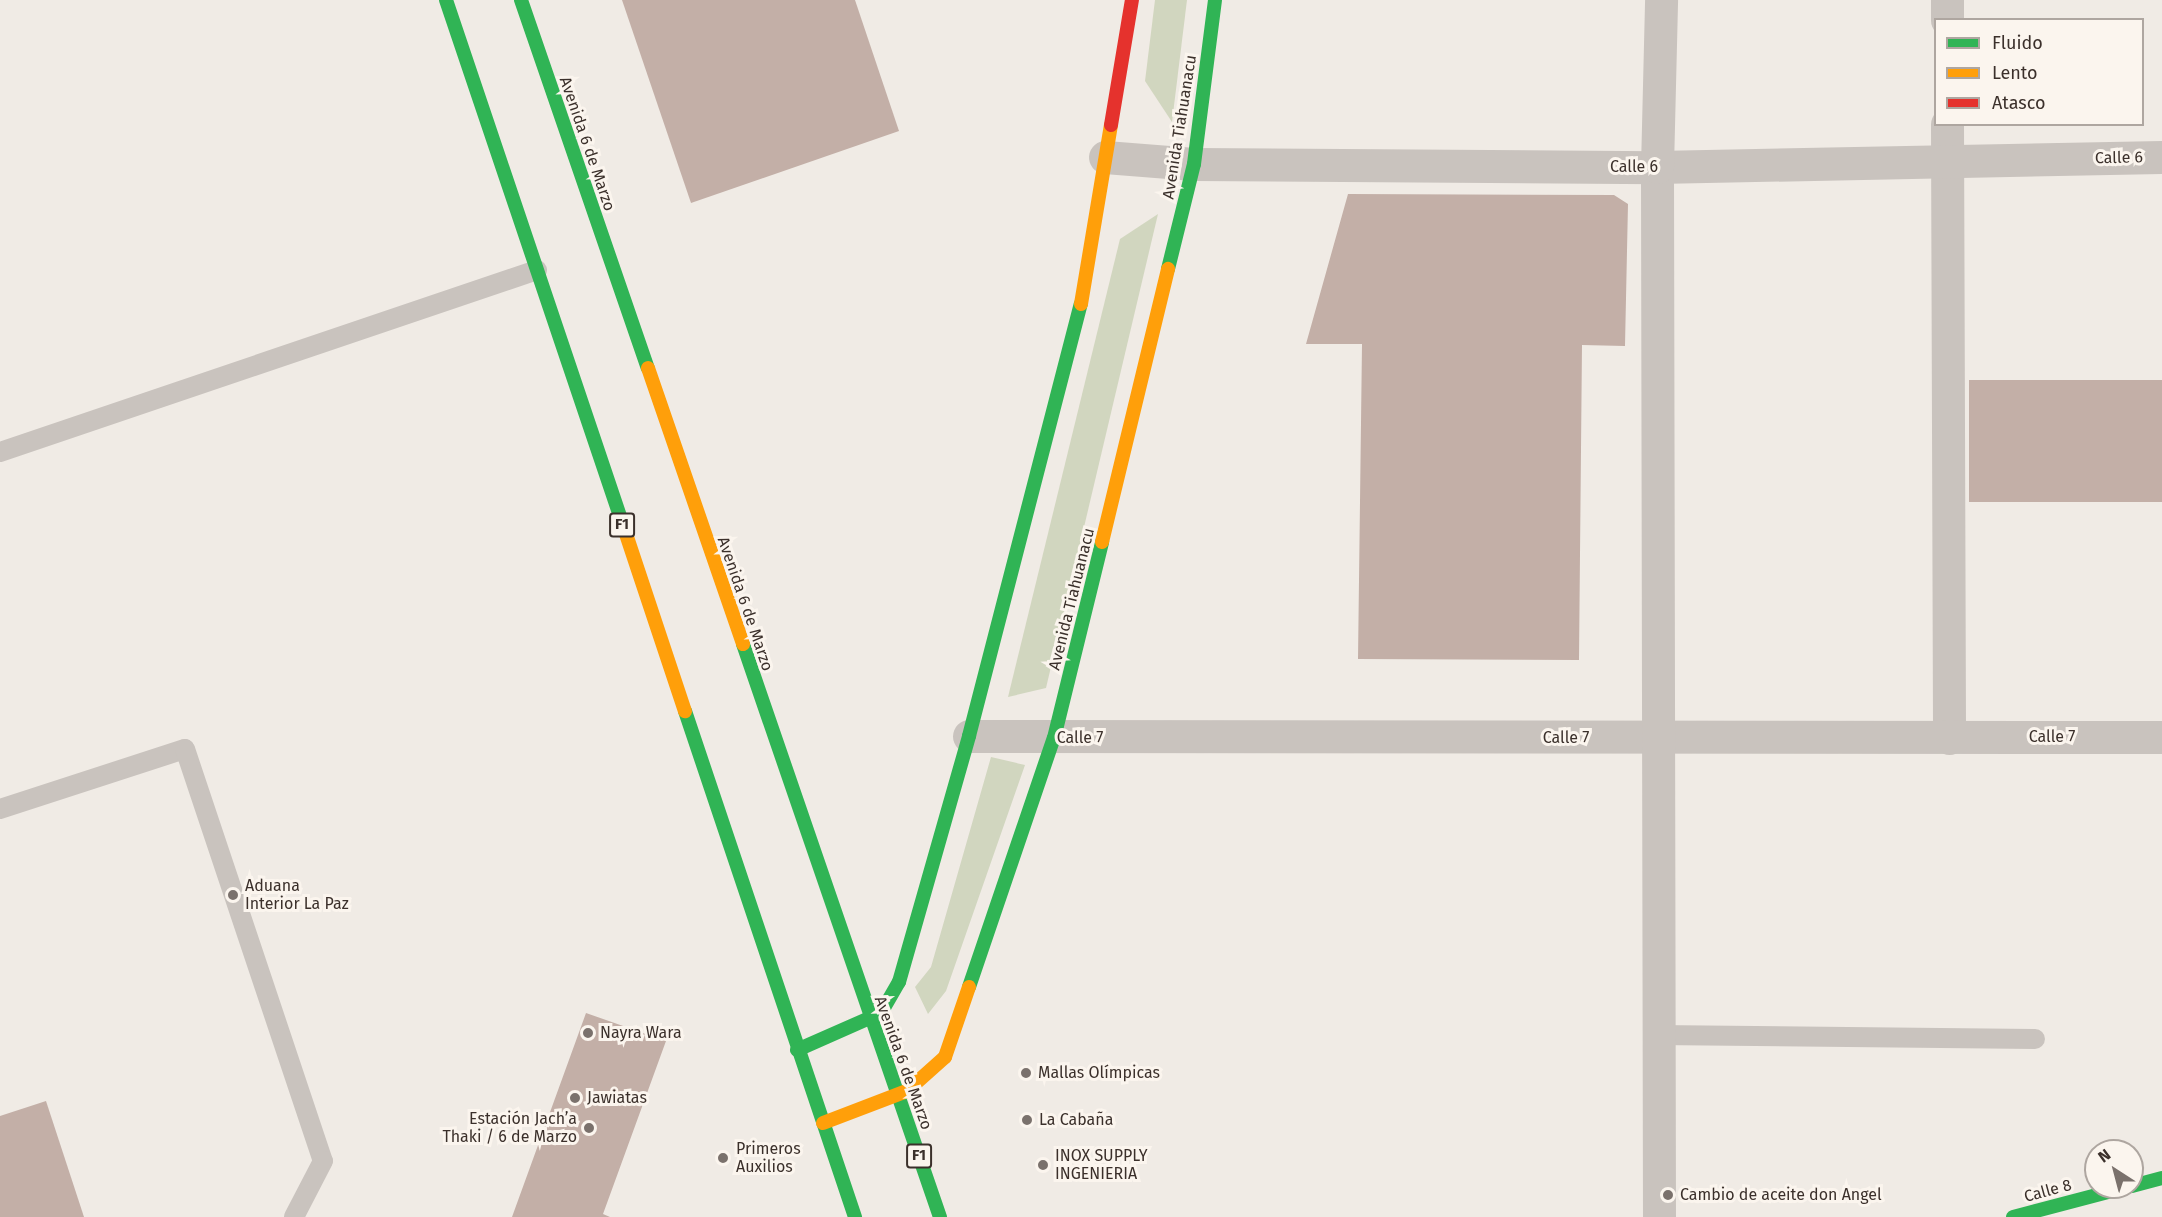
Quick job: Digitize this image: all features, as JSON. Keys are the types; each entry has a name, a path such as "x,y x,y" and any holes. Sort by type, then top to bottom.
{"main road":[{"name":"F1","path":"446,0 855,1217"},
{"name":"Avenida 6 de Marzo","path":"521,0 870,1020 940,1217"},
{"path":"797,1050 870,1020 891,1002 900,982 969,736 1081,303 1132,0"},
{"name":"Avenida Tiahuanacu","path":"823,1122 897,1095 928,1076 945,1057 1054,738 1194,164 1215,0"},
{"path":"2144,1183 2162,1178"},
{"name":"Calle 8","path":"2013,1217 2084,1198"}],"street":[{"path":"1659,1217 1656,1035 1657,167 1661,0"},
{"path":"1947,0 1947,18"},
{"path":"1947,126 1949,738"},
{"name":"Calle 6","path":"1105,157 1194,164 1657,167 2162,157"},
{"name":"Calle 7","path":"969,736 1054,738 2162,737"}],"lane":[{"path":"0,453 537,270"},
{"path":"0,810 185,749 323,1161 294,1217"},
{"path":"1656,1035 2035,1039"}],"green space":[{"path":"1155,0 1187,0 1172,122 1145,81"},
{"path":"1158,214 1046,688 1008,697 1120,239"},
{"path":"991,757 1025,765 946,991 928,1014 915,987 931,967"}],"building":[{"path":"622,0 855,0 899,131 691,203"},
{"path":"1348,194 1614,195 1628,204 1625,346 1582,345 1579,660 1358,659 1362,344 1306,344"},
{"path":"1969,380 2162,380 2162,502 1969,502"},
{"name":"Estación Jach’a Thaki / 6 de Marzo","path":"586,1013 666,1041 603,1214 610,1217 512,1217"},
{"path":"46,1101 84,1217 0,1217 0,1116"}],"traffic: fast":[{"path":"446,0 625,531"},
{"path":"521,0 648,368"},
{"path":"1168,269 1194,164 1215,0"},
{"path":"797,1050 881,1013 899,982 969,736 1081,304"},
{"path":"969,987 1054,738 1102,542"},
{"path":"743,644 940,1217"},
{"path":"685,711 855,1217"},
{"path":"2144,1183 2162,1178"},
{"path":"2013,1217 2084,1198"}],"traffic: slow":[{"path":"1081,304 1111,125"},
{"path":"1102,542 1168,269"},
{"path":"648,368 743,644"},
{"path":"625,531 685,711"},
{"path":"823,1123 907,1091 945,1057 969,987"}],"traffic: jam":[{"path":"1111,125 1132,0"}],"place":[{"name":"Aduana Interior La Paz","path":"233,895"},
{"name":"Nayra Wara","path":"588,1033"},
{"name":"Mallas Olímpicas","path":"1026,1073"},
{"name":"Jawiatas","path":"575,1098"},
{"name":"La Cabaña","path":"1027,1120"},
{"name":"Estación Jach’a Thaki / 6 de Marzo","path":"589,1128"},
{"name":"Primeros Auxilios","path":"723,1158"},
{"name":"INOX SUPPLY INGENIERIA","path":"1043,1165"},
{"name":"Cambio de aceite don Angel","path":"1668,1195"}]}
